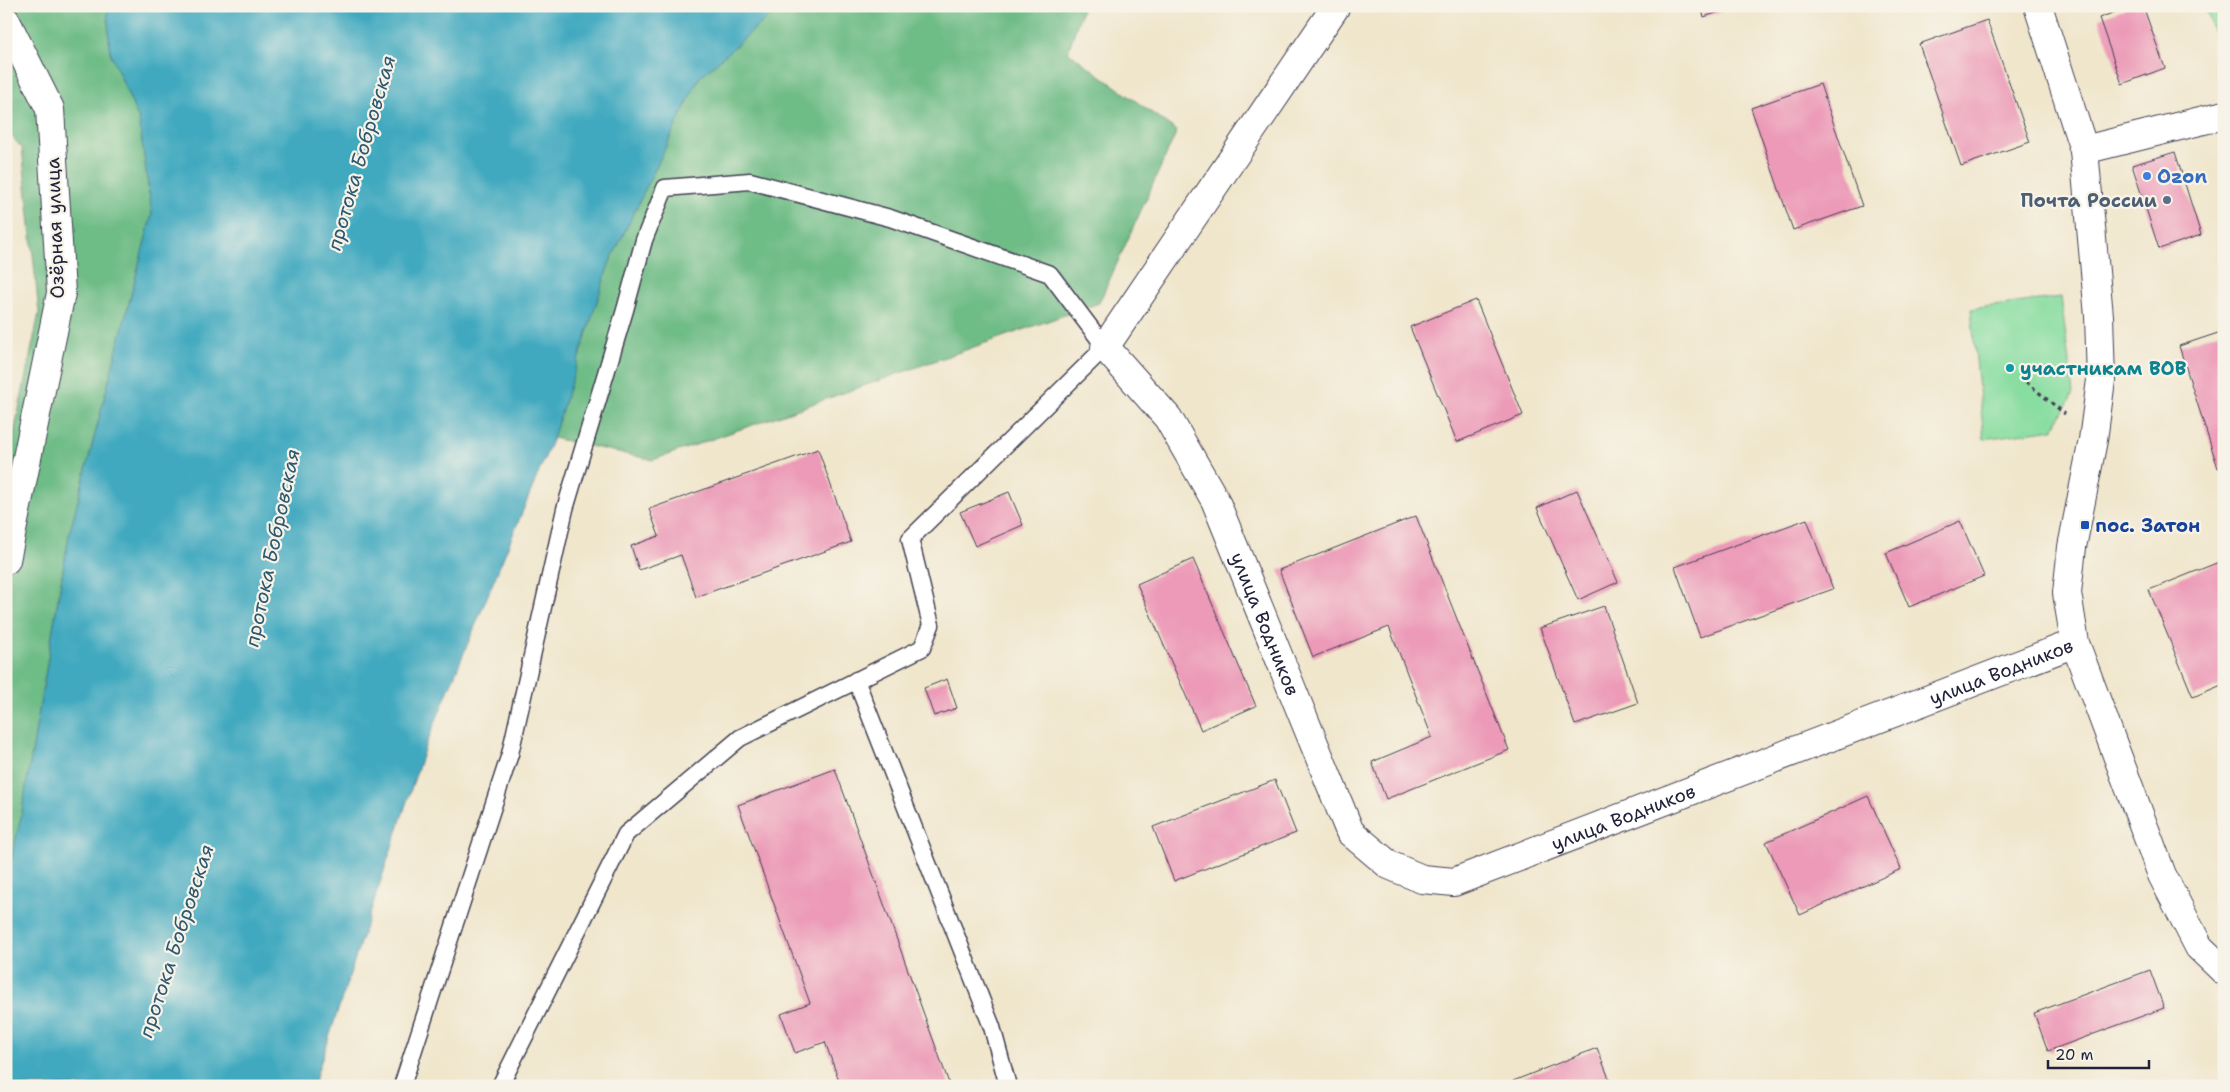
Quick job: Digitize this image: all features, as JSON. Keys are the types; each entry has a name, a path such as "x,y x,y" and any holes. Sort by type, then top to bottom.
{"street":[{"path":"1105,347 1336,6"},
{"path":"2038,6 2084,150 2099,316 2101,380 2093,440 2072,547 2067,593 2075,643"},
{"name":"Озёрная улица","path":"6,21 50,110 61,292 6,560"},
{"path":"2084,150 2224,115"},
{"name":"улица Водников","path":"1105,347 1168,418 1214,500 1350,832 1389,865 1422,879 1454,882 2075,643 2162,875 2199,946 2224,971"}],"lane":[{"path":"402,1086 510,754 565,509 623,319 644,240 665,188 750,181 890,218 1050,274 1105,347 910,539 931,624 922,648 740,738 626,834 500,1086"},
{"path":"856,680 992,1027 1008,1086"}],"path":[{"path":"2020,377 2093,440"}],"green space":[{"path":"6,6 107,6 110,52 139,120 152,214 69,535 21,817 6,880 6,471 39,313 22,148 6,130"},
{"path":"776,6 1083,6 1068,52 1177,131 1099,303 653,460 553,438 609,264 699,78 775,11"},
{"path":"2205,6 2224,6 2224,63"},
{"path":"2061,297 2073,394 2053,429 1984,439 1971,309"}],"water":[{"name":"протока Бобровская","path":"107,6 776,6 775,11 699,78 609,264 553,438 425,747 313,1086 6,1086 6,880 21,817 69,535 152,214 139,120 110,52"}],"building":[{"path":"1701,6 1734,6 1734,7 1704,17"},
{"path":"2131,6 2143,6 2165,68 2122,84 2099,18"},
{"path":"1987,20 2030,142 1961,166 1919,44"},
{"path":"1820,84 1862,206 1793,230 1751,108"},
{"name":"Почта России","path":"2175,152 2201,235 2159,249 2132,165"},
{"path":"1476,300 1523,415 1457,442 1410,327"},
{"path":"2224,331 2224,466 2218,468 2179,346"},
{"path":"818,449 851,542 696,597 681,555 639,570 631,546 659,536 649,509"},
{"path":"1577,490 1618,582 1578,600 1537,508"},
{"path":"1009,492 1023,525 975,546 960,512"},
{"path":"1416,516 1509,750 1386,799 1372,762 1432,737 1389,627 1313,657 1279,570"},
{"path":"1807,519 1833,589 1700,637 1675,567"},
{"path":"1960,521 1984,576 1909,607 1886,553"},
{"path":"1193,559 1256,706 1201,730 1137,584"},
{"path":"2224,560 2224,684 2193,697 2149,590"},
{"path":"1604,606 1638,703 1575,725 1540,628"},
{"path":"947,679 957,708 934,716 924,688"},
{"path":"835,769 950,1086 841,1086 825,1042 795,1053 781,1014 810,1003 738,805"},
{"path":"1275,780 1296,833 1174,881 1153,827"},
{"path":"1868,796 1901,869 1800,915 1766,842"},
{"path":"2150,970 2164,1008 2048,1051 2034,1013"},
{"path":"1597,1048 1612,1086 1515,1086 1513,1081"}],"place":[{"name":"Ozon","path":"2147,176"},
{"name":"Почта России","path":"2167,200"},
{"name":"участникам ВОВ","path":"2010,368"},
{"name":"пос. Затон","path":"2085,525"}]}
